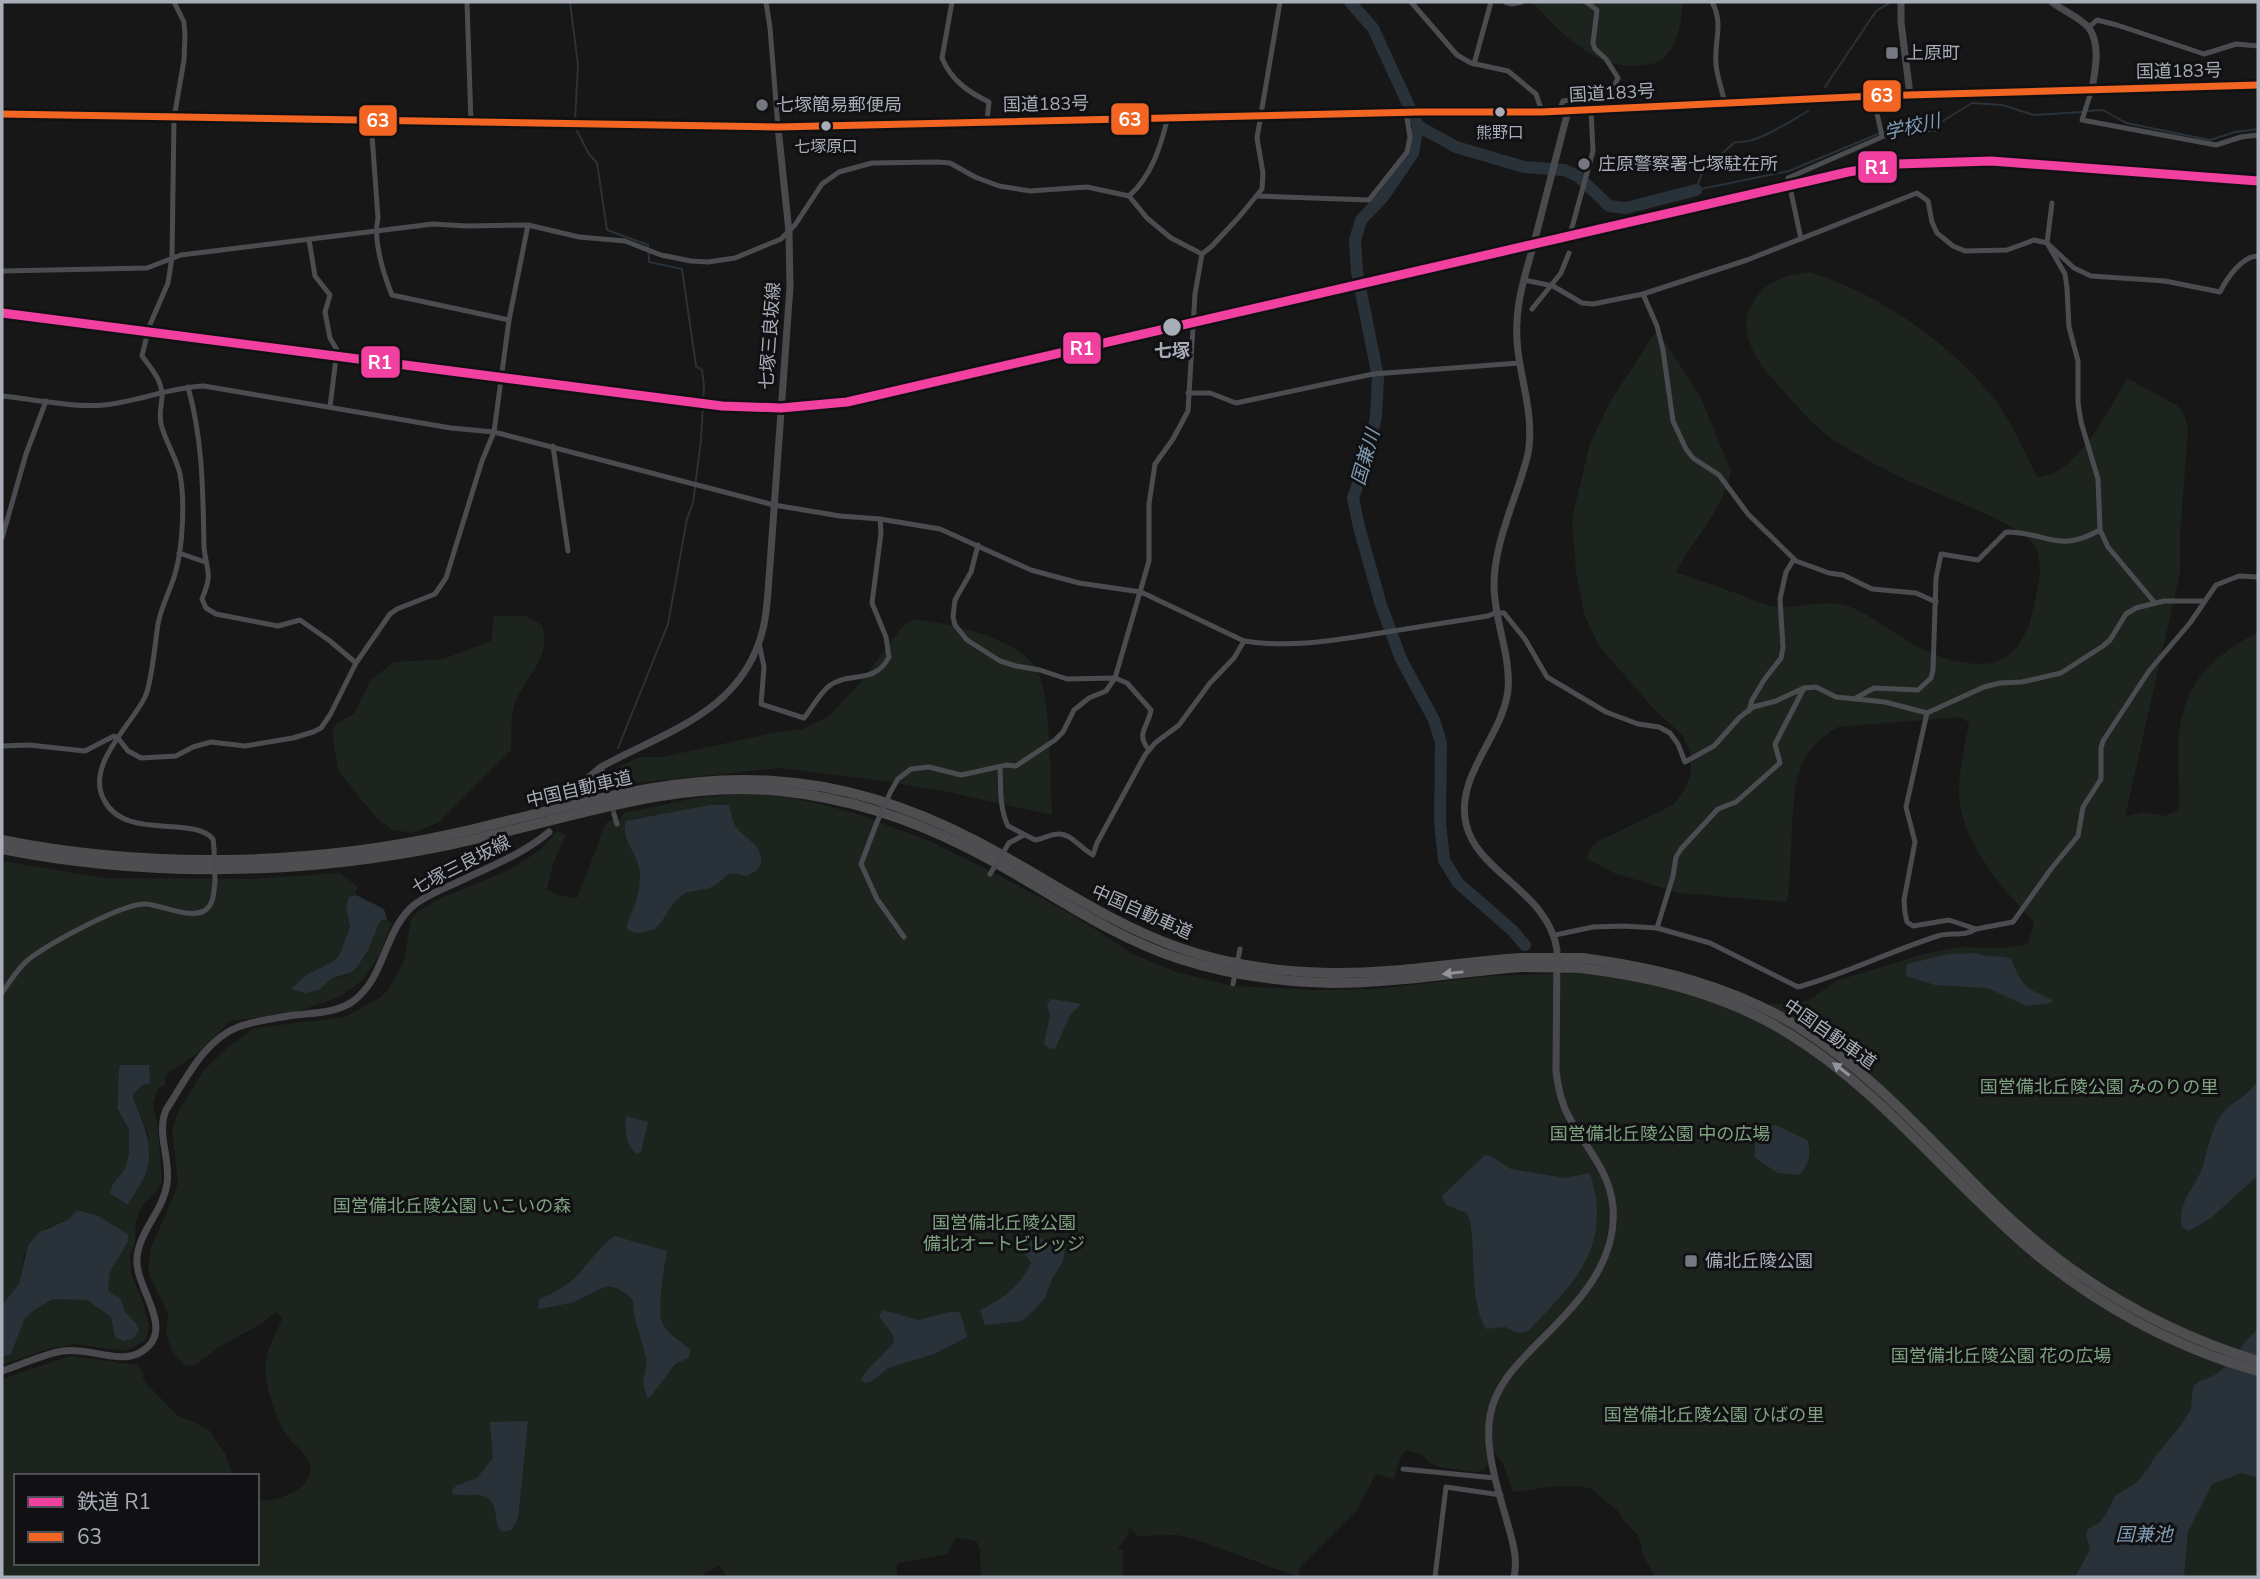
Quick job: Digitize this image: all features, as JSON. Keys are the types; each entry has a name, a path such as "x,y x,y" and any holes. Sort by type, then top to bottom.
{"highway":[{"name":"国道183号","path":"2,114 778,127 1407,112 1542,112 1872,96 2258,85"},
{"name":"中国自動車道","path":"2,840 97,853 176,859 317,855 443,836 675,785 727,780 775,781 860,795 928,818 974,840 1108,918 1170,945 1213,958 1274,968 1335,973 1521,963 1582,963 1653,969 1688,978 1737,996 1797,1026 1881,1090 2002,1211 2054,1257 2141,1313 2258,1371"},
{"name":"中国自動車道","path":"2,849 120,866 222,869 291,866 370,858 446,846 582,813 676,794 775,790 856,804 924,827 970,849 1104,926 1179,958 1212,967 1273,978 1335,983 1521,963"},
{"name":"中国自動車道","path":"2224,1355 2258,1360"}],"street":[{"path":"2,993 28,960 47,947 127,906 145,904 193,913 204,911 214,895 214,839 205,831 125,820 103,799 99,772 147,695 159,620 176,572 179,553 182,506 180,473 162,425 162,394 157,376 142,356 149,327 168,283 172,257 174,118 184,60 185,36 184,22 174,2"},
{"path":"467,2 471,123"},
{"path":"766,2 771,28 778,127"},
{"path":"952,2 942,58 953,77 970,93 989,102 987,121"},
{"path":"904,937 877,900 861,864 898,779 911,769 929,767 961,775 1016,766 1055,740 1063,732 1074,710 1089,698 1106,691 1115,678 1149,561 1152,477 1155,464 1188,411 1195,294 1202,254 1262,189 1263,173 1258,138 1260,117 1280,2"},
{"path":"1411,2 1457,55 1474,64 1508,71 1516,76 1536,94 1542,112"},
{"path":"1474,64 1491,2"},
{"path":"1505,2 1522,2"},
{"path":"1514,1577 1515,1547 1495,1478 1489,1433 1494,1397 1513,1370 1579,1301 1604,1261 1613,1222 1613,1206 1601,1167 1569,1117 1559,1090 1556,1071 1558,962 1555,935 1532,901 1487,859 1466,825 1465,806 1472,776 1505,707 1508,688 1506,655 1496,613 1494,583 1499,552 1529,452 1531,427 1519,363 1517,320 1524,280 1555,164 1563,101 1576,99 1582,94 1613,89 1618,78 1606,59 1595,50 1593,43 1597,10 1586,2"},
{"path":"1712,2 1720,21 1716,66 1725,103"},
{"path":"1901,2 1910,95"},
{"path":"2052,2 2088,28 2094,41 2096,64 2092,89 2082,120 2216,145 2258,135"},
{"path":"2088,28 2097,20 2204,54 2236,44 2258,46"},
{"path":"1872,96 1882,136"},
{"path":"1571,231 1593,151 1591,110"},
{"path":"1257,196 1369,200 1407,152 1410,136 1407,112"},
{"path":"1129,196 1137,190 1151,167 1168,117"},
{"path":"371,121 378,218 375,232 392,295 509,320"},
{"name":"七塚三良坂線","path":"578,791 589,777 601,768 711,709 739,680 759,643 766,609 790,287 789,232 778,127"},
{"path":"1801,239 1788,178 1898,130 1934,129"},
{"path":"2,271 147,268 172,257 433,224 528,225 579,237 625,241 661,255 708,262 735,258 781,240 822,184 831,176 857,165 873,163 950,163 999,186 1030,191 1087,187 1129,196 1147,218 1171,239 1202,254"},
{"path":"1524,280 1553,285 1582,303 1593,304 1643,295 1747,260 1917,193 1928,201 1937,233 1953,246 1965,251 2007,250 2034,240 2047,243 2074,268 2091,276 2165,281 2220,292 2227,278 2243,261 2250,256 2258,256"},
{"path":"2052,203 2047,243 2066,281 2069,327 2078,361 2081,422 2098,479 2100,530 2108,547 2155,603"},
{"path":"2,746 85,751 114,736 128,751 141,758 176,756 211,742 246,746 293,738 321,728 356,663 390,614 435,594 446,578 481,461 495,432 509,320 528,225"},
{"path":"309,240 316,276 330,295 325,312 330,338 337,350 331,407"},
{"path":"1532,309 1561,273 1569,253"},
{"path":"1643,295 1657,326 1663,350 1673,421 1693,458 1720,475 1748,514 1794,559 1829,573 1852,578 1872,589 1916,593 1936,602"},
{"path":"1188,393 1210,393 1236,403 1373,374 1519,363"},
{"path":"2,396 101,405 204,386 451,428 495,432 774,505 940,529 1031,570 1079,583 1141,592 1244,641 1295,645 1504,613 1525,639 1547,677 1606,712 1638,724 1659,726 1670,733 1678,744 1685,762 1714,746 1740,717 1753,707 1776,701 1804,688 1821,688 1836,697 1885,702 1927,713 2000,682 2022,682 2061,673 2104,646 2126,614 2136,608 2155,603 2203,601"},
{"path":"188,387 196,415 202,454 205,562 210,572 202,598 206,608 216,614 278,626 300,620 356,663"},
{"path":"2,538 26,454 46,401"},
{"path":"553,446 568,551"},
{"path":"759,643 764,667 761,704 804,718 831,685 868,676 883,667 889,657 886,637 872,603 881,533 880,519"},
{"path":"1854,699 1874,688 1918,690 1926,685 1933,670 1936,578 1941,554 1979,559 2006,533 2015,532 2053,542 2065,542 2082,540 2100,530"},
{"path":"978,545 971,572 955,600 953,617 955,625 967,640 1000,661 1016,666 1067,679 1115,678 1127,683 1150,710 1141,735 1149,750"},
{"path":"179,553 205,562"},
{"path":"1749,711 1752,699 1781,658 1783,648 1780,599 1786,572 1794,559"},
{"path":"1555,935 1593,927 1657,928 1710,943 1798,986 1839,975 1943,934 1972,932 2013,922 2051,869 2073,844 2080,830 2083,807 2102,779 2101,748 2108,730 2149,671 2190,623 2203,601 2220,582 2239,576 2258,577"},
{"path":"1000,767 1001,794 1008,826 1039,840 1055,833 1073,838 1081,848 1093,855 1123,794 1149,750 1179,725 1210,683 1234,658 1244,641"},
{"path":"1657,928 1676,857 1710,815 1718,808 1736,802 1780,763 1775,744 1804,688"},
{"path":"1927,713 1906,807 1915,842 1904,900 1905,913 1908,922 1913,926 1949,920 1976,929"},
{"path":"601,768 606,780"},
{"path":"614,814 617,824"},
{"name":"七塚三良坂線","path":"2,1371 63,1351 133,1356 142,1352 154,1338 155,1314 139,1278 137,1255 139,1244 158,1209 167,1185 161,1134 162,1119 211,1046 235,1028 257,1021 332,1010 348,1004 369,986 397,926 413,906 432,894 531,847 550,832"},
{"path":"990,874 1009,843 1024,835"},
{"path":"1233,984 1240,949"},
{"path":"1403,1469 1495,1478"},
{"path":"1435,1577 1446,1487 1501,1495"}],"green space":[{"path":"1532,2 1683,3 1677,36 1665,57 1654,63 1626,66 1610,63 1581,47 1567,37"},
{"path":"1809,272 1835,281 1890,309 1942,345 1965,366 2002,410 2037,477 2051,474 2078,454 2101,423 2127,378 2176,405 2184,413 2188,429 2180,572 2125,817 2144,812 2164,816 2179,810 2179,734 2188,699 2204,672 2215,661 2258,632 2258,1577 1655,1577 1642,1553 1640,1540 1635,1532 1618,1511 1591,1489 1581,1486 1548,1487 1513,1492 1503,1463 1488,1446 1490,1462 1483,1471 1473,1472 1441,1467 1429,1463 1423,1455 1406,1450 1400,1459 1394,1479 1376,1474 1357,1510 1299,1568 1299,1577 1191,1538 1177,1535 1138,1536 1130,1528 1118,1548 1123,1551 1123,1577 981,1577 980,1548 976,1541 956,1537 948,1554 898,1563 898,1577 727,1577 719,1565 700,1577 2,1577 2,1379 70,1356 138,1365 143,1373 143,1380 179,1417 209,1430 226,1455 232,1474 14,1474 14,1565 259,1565 259,1501 283,1497 300,1488 310,1475 310,1467 283,1429 268,1389 266,1360 282,1319 276,1312 261,1324 219,1347 196,1365 186,1366 172,1352 166,1333 168,1313 148,1268 151,1248 178,1180 172,1131 178,1112 203,1071 228,1047 254,1028 345,1017 381,997 388,990 404,961 412,918 419,911 437,900 509,870 540,850 557,831 566,835 553,864 547,889 558,895 577,898 606,823 619,820 624,813 695,798 748,793 812,802 854,813 927,840 1073,915 1133,954 1176,972 1233,986 1313,990 1377,989 1490,976 1581,973 1622,978 1683,991 1730,1008 1808,1001 1836,981 1924,954 1959,947 2001,948 2028,944 2034,922 1988,868 1964,821 1959,784 1969,723 1961,717 1838,727 1813,747 1805,757 1797,781 1786,902 1679,893 1614,873 1587,859 1591,847 1597,842 1673,805 1684,791 1691,774 1691,755 1683,736 1654,709 1599,646 1584,614 1576,571 1572,519 1590,443 1611,400 1657,330 1700,396 1731,471 1715,511 1676,572 1770,606 1835,603 1850,607 1866,614 1909,642 1955,661 1993,663 2010,654 2027,630 2040,568 2037,551 2024,535 1992,517 1894,474 1841,445 1805,415 1761,364 1748,337 1747,317 1755,299 1767,286 1790,276"},
{"path":"494,616 526,616 542,625 544,636 541,655 514,705 511,750 439,822 413,833 393,830 377,819 338,770 332,731 337,723 354,714 371,680 394,662 443,659 491,641"},
{"path":"914,619 962,628 995,639 1011,646 1034,665 1040,677 1047,714 1052,815 948,792 780,768 615,785 611,770 640,757 662,757 803,729 829,716 860,683 902,627"},
{"path":"2,861 105,878 252,879 340,873 357,886 356,895 349,897 346,907 350,927 339,956 306,975 335,977 351,973 364,957 379,924 382,920 387,920 392,923 379,956 363,980 341,996 297,1012 230,1021 201,1051 167,1074 164,1086 158,1088 153,1104 158,1128 162,1182 158,1190 143,1204 139,1213 135,1242 130,1255 131,1274 143,1302 149,1326 146,1340 126,1351 74,1344 45,1350 2,1365 2,1357 11,1354 25,1318 53,1299 87,1300 111,1317 115,1337 134,1323 121,1303 108,1291 110,1271 128,1242 96,1215 78,1210 69,1219 46,1228 24,1255 19,1284 2,1305","holes":["148,1065 144,1084 133,1093 133,1098 148,1134 147,1172 128,1205 113,1184 125,1169 129,1155 129,1130 117,1109 120,1096"]}],"water":[{"path":"710,805 729,805 736,827 759,850 761,863 756,871 747,876 730,874 710,888 682,895 655,929 633,932 627,925 637,899 640,874 626,835 626,821"},
{"path":"356,895 384,909 387,920 382,920 379,924 358,966 351,973 332,978 319,990 305,993 291,989 306,975 339,956 350,927 346,907 349,897"},
{"path":"1976,953 2011,959 2026,986 2052,1000 2052,1003 2026,1006 1988,988 1935,985 1906,976 1907,964 1949,954"},
{"path":"1052,999 1081,1004 1070,1015 1055,1049 1044,1044 1050,1016 1047,1003"},
{"path":"120,1065 149,1065 150,1084 144,1084 133,1094 133,1098 146,1133 149,1160 144,1178 128,1205 110,1193 113,1184 125,1169 129,1155 129,1130 117,1108"},
{"path":"2258,1081 2258,1175 2211,1218 2189,1231 2182,1227 2182,1210 2200,1174 2215,1126 2225,1110"},
{"path":"626,1116 648,1122 641,1152 636,1154 628,1141"},
{"path":"1776,1125 1807,1140 1809,1159 1799,1175 1778,1173 1755,1158 1755,1145 1759,1134 1764,1127"},
{"path":"1489,1155 1511,1169 1565,1178 1590,1173 1596,1199 1597,1222 1593,1243 1585,1261 1561,1296 1528,1331 1519,1333 1505,1327 1486,1329 1477,1305 1470,1221 1467,1213 1446,1205 1442,1196 1484,1156"},
{"path":"77,1210 96,1215 128,1234 128,1242 110,1271 108,1291 120,1298 125,1311 139,1330 134,1338 124,1341 115,1337 111,1317 87,1300 53,1299 25,1318 11,1354 2,1357 2,1305 19,1284 28,1246 38,1233 69,1219"},
{"path":"1034,1235 1065,1249 1063,1261 1045,1298 1022,1321 985,1325 980,1310 1003,1296 1022,1279 1031,1263 1024,1253"},
{"path":"614,1236 667,1251 661,1298 662,1322 670,1334 690,1349 688,1358 675,1364 647,1398 643,1382 647,1362 634,1314 633,1300 629,1296 617,1288 607,1286 571,1303 538,1309 539,1299 573,1279"},
{"path":"883,1310 919,1320 949,1312 960,1312 967,1337 934,1354 888,1368 872,1381 865,1383 861,1379 894,1342 879,1315"},
{"name":"国兼池","path":"2258,1329 2258,1478 2242,1473 2212,1484 2188,1531 2184,1577 2075,1577 2090,1550 2086,1534 2088,1529 2105,1516 2115,1496 2136,1483 2182,1424 2191,1409 2193,1387 2232,1362 2245,1342"},
{"path":"528,1421 518,1518 512,1530 502,1532 490,1500 482,1496 452,1493 452,1490 477,1478 493,1458 490,1422"}],"waterway":[{"path":"570,2 578,65 575,120"},
{"name":"国兼川","path":"1350,2 1373,28 1418,126 1413,153 1383,197 1361,220 1355,240 1357,272 1378,377 1376,417 1366,461 1353,498 1381,605 1401,659 1434,720 1441,743 1440,822 1444,860 1458,883 1513,931 1525,945"},
{"path":"1825,87 1876,11 1891,2"},
{"name":"学校川","path":"1883,132 1897,125 1938,124 1972,103 2002,105 2034,115 2082,112"},
{"name":"学校川","path":"2088,111 2103,110 2126,123 2210,140 2235,132 2258,129"},
{"path":"1696,189 1703,170 1735,142 1763,136 1808,111"},
{"name":"学校川","path":"1418,126 1456,147 1524,167 1564,170 1578,176 1609,206 1626,208 1696,190"},
{"path":"577,131 597,163 607,230 648,245 649,262 682,269 696,366 702,370 704,386 693,503 687,519 668,624 618,748"},
{"name":"学校川","path":"1696,190 1789,171 1878,134"}],"tunnel":[{"path":"606,780 614,814"},
{"path":"566,808 578,791"}],"rail line":[{"name":"R1","path":"2,313 722,406 781,408 847,402 1848,172 1898,164 1991,161 2258,181"}],"transit line":[{"name":"63","path":"2,114 778,127 1420,112 1542,112 1873,96 2258,85"}],"place":[{"name":"上原町","path":"1892,53"},
{"name":"七塚簡易郵便局","path":"762,105"},
{"name":"熊野口","path":"1500,112"},
{"name":"七塚原口","path":"826,126"},
{"name":"庄原警察署七塚駐在所","path":"1584,164"},
{"name":"七塚","path":"1172,327"},
{"name":"備北丘陵公園","path":"1691,1261"}],"park label":[{"name":"国営備北丘陵公園 みのりの里","path":"2099,1087"},
{"name":"国営備北丘陵公園 中の広場","path":"1660,1134"},
{"name":"国営備北丘陵公園 いこいの森","path":"452,1206"},
{"name":"国営備北丘陵公園 備北オートビレッジ","path":"1004,1233"},
{"name":"国営備北丘陵公園 花の広場","path":"2001,1356"},
{"name":"国営備北丘陵公園 ひばの里","path":"1714,1415"}]}
